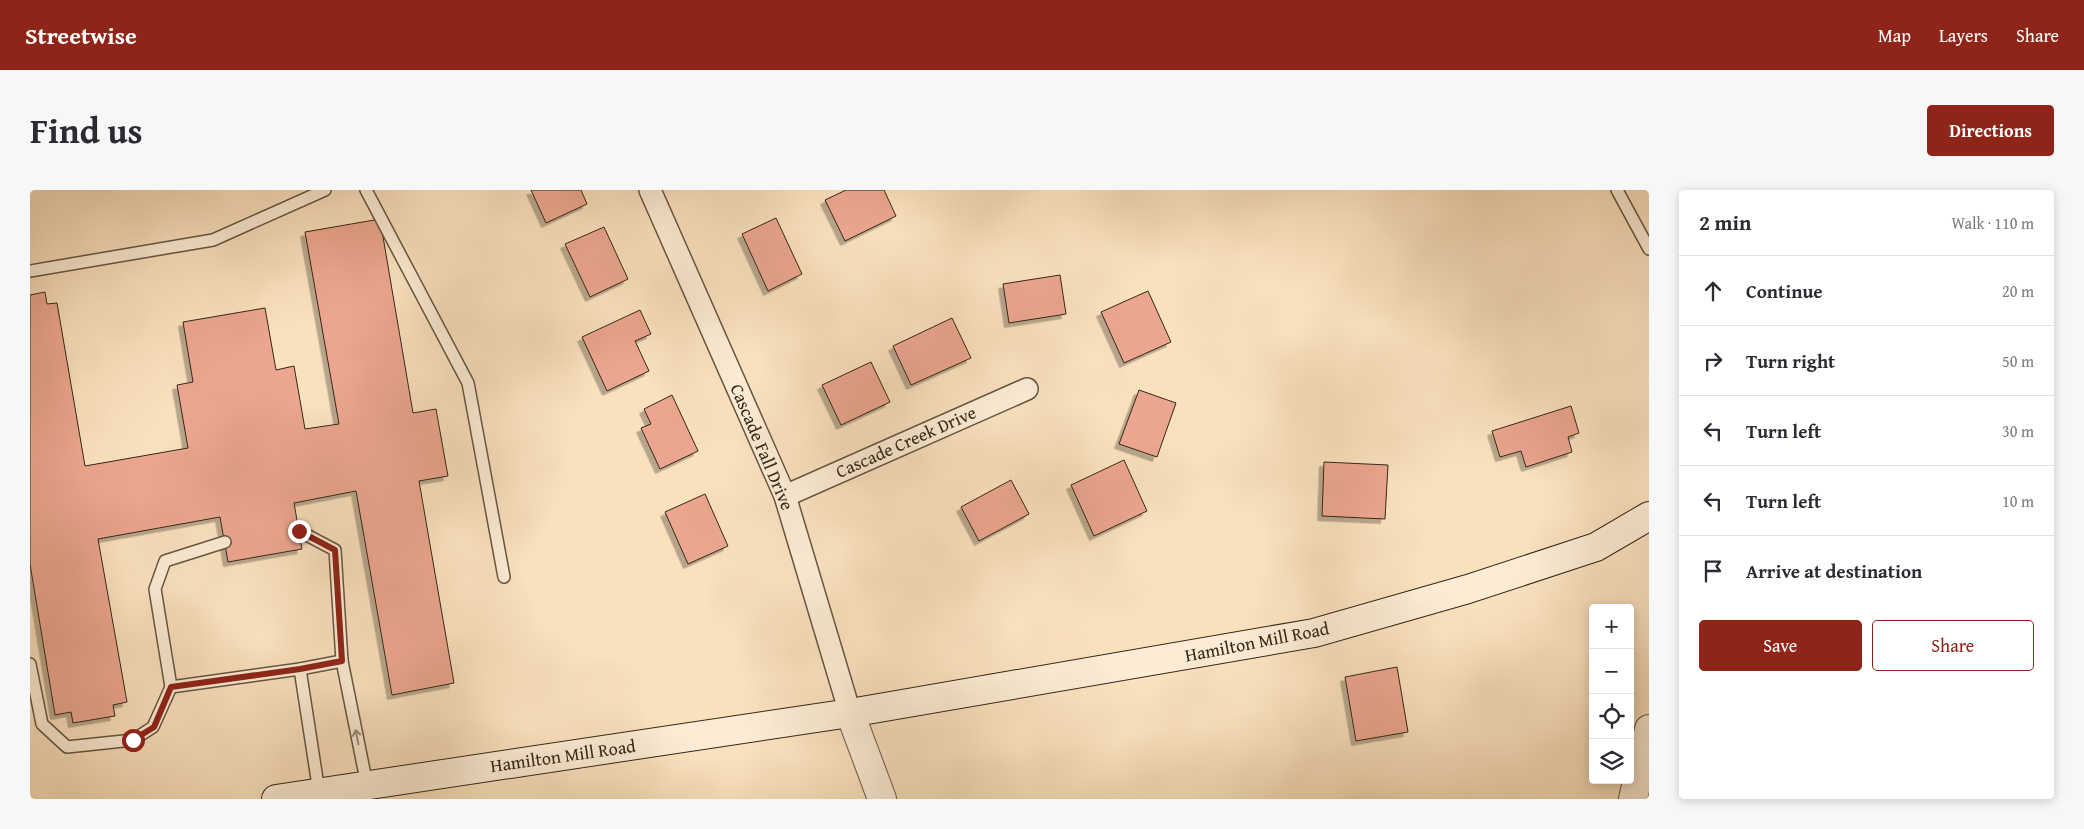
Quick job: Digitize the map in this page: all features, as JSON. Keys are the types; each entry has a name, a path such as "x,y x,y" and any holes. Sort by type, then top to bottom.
{"main road":[{"name":"Hamilton Mill Road","path":"276,799 850,713 1314,633 1468,589 1596,547 1649,516"},
{"path":"850,713 882,799"},
{"path":"1633,799 1649,729"}],"street":[{"name":"Cascade Fall Drive","path":"654,191 785,496 850,713"},
{"name":"Cascade Creek Drive","path":"785,496 1027,389"}],"lane":[{"path":"30,271 213,240 325,190"},
{"path":"366,190 468,383 504,577"},
{"path":"1617,190 1649,249"},
{"path":"299,531 335,550 342,661 366,785"},
{"path":"30,664 42,724 67,747 133,740 154,727 171,687 155,589 165,561 225,542"},
{"path":"171,687 300,669 342,661"},
{"path":"300,669 319,792"}],"building":[{"path":"531,190 581,190 587,204 546,223"},
{"path":"846,190 884,190 896,216 845,241 825,200"},
{"path":"776,218 802,274 768,291 742,234"},
{"path":"380,219 413,413 436,409 448,476 419,481 454,683 392,695 356,491 294,503 302,549 228,562 220,517 98,539 127,702 113,705 115,716 73,723 71,712 55,715 30,564 30,295 45,292 47,304 57,303 85,466 188,448 177,385 193,382 183,322 265,308 276,370 294,366 305,429 339,424 305,232"},
{"path":"604,227 628,279 590,297 565,244"},
{"path":"1060,275 1066,314 1009,323 1003,284"},
{"path":"1148,291 1171,342 1124,363 1101,312"},
{"path":"640,310 651,334 635,341 649,371 607,391 582,337"},
{"path":"952,318 971,358 911,385 893,346"},
{"path":"871,362 890,402 841,425 822,385"},
{"path":"1139,390 1176,403 1157,457 1119,444"},
{"path":"672,395 698,451 660,469 641,428 651,424 644,409"},
{"path":"1571,406 1579,433 1568,437 1572,452 1526,467 1521,451 1500,457 1492,431"},
{"path":"1124,460 1147,511 1094,536 1071,485"},
{"path":"1324,462 1388,465 1385,519 1322,516"},
{"path":"1011,480 1029,514 979,541 961,507"},
{"path":"705,494 728,546 688,564 665,512"},
{"path":"1397,667 1408,732 1356,741 1345,677"}],"route":[{"path":"133,740 154,727 171,687 300,669 342,661 335,550 299,531"}]}
